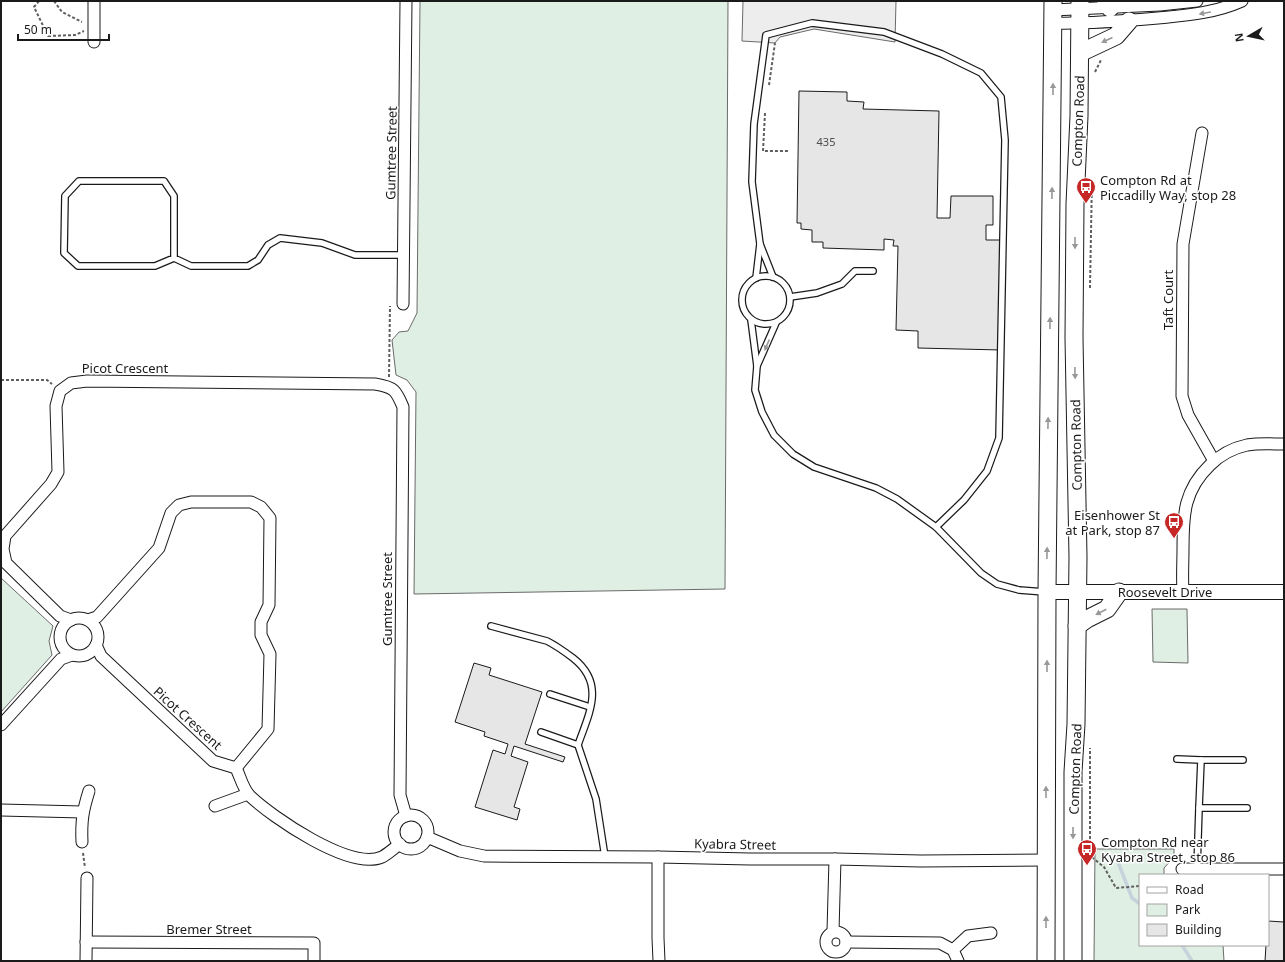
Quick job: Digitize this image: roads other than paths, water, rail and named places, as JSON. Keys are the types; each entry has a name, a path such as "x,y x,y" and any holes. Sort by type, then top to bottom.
{"main road":[{"name":"Compton Road","path":"1073,961 1073,772 1076,724 1078,593 1074,267 1079,116 1080,11"},
{"name":"Compton Road","path":"1046,961 1046,592 1053,12"},
{"path":"1080,53 1116,36 1129,21"},
{"path":"1077,626 1107,609 1119,592"}],"street":[{"path":"94,1 94,42"},
{"name":"Gumtree Street","path":"403,304 406,1"},
{"path":"1053,12 1080,11 1108,4 1197,1"},
{"path":"1080,11 1129,21 1204,13 1224,8 1242,1"},
{"name":"Taft Court","path":"1202,133 1183,244 1182,396 1188,415 1214,461"},
{"name":"Picot Crescent","path":"65,621 6,563 3,549 5,536 51,484 58,472 56,406 60,391 71,383 87,381 375,384 389,386"},
{"name":"Gumtree Street","path":"389,386 398,395 403,407 400,795 406,816"},
{"path":"1183,591 1184,511 1188,496 1201,473 1224,454 1246,445 1284,444"},
{"path":"93,622 159,548 171,513 179,505 191,502 250,502 261,507 270,518 269,605 261,622 261,634 270,654 268,729 236,768 248,794 289,827 320,845 348,855 368,859 382,857 400,844"},
{"name":"Roosevelt Drive","path":"1046,592 1284,592"},
{"path":"66,654 60,638 65,621 82,619 93,622"},
{"path":"66,654 78,656 92,649 98,639 93,622"},
{"name":"Picot Crescent","path":"92,649 213,761 236,768"},
{"path":"1,725 66,654"},
{"path":"82,842 82,812 89,791"},
{"path":"216,806 248,794"},
{"path":"1,810 82,812"},
{"path":"406,816 414,816 423,820 428,829 427,837 423,844 414,849 409,849 400,844 395,835 395,830 399,821 406,816"},
{"name":"Kyabra Street","path":"427,837 460,851 484,856 921,861 1046,860"},
{"path":"658,857 659,961"},
{"path":"833,931 835,859"},
{"path":"1182,870 1284,869"},
{"path":"86,961 87,878"},
{"path":"833,931 843,934 846,942 843,949 834,957 825,942 828,935 833,931"},
{"path":"953,950 968,936 991,933"},
{"name":"Bremer Street","path":"86,942 314,944 314,961"},
{"path":"846,942 940,943 953,950 958,961"}],"lane":[{"path":"756,278 760,244 752,182 752,151 754,124 766,35 812,23 884,32 942,54 981,73 1001,97 1005,140 999,438 987,471 964,500 936,527"},
{"path":"174,258 174,196 164,181 79,181 65,196 64,253 78,266 155,266 174,258 191,266 248,266 258,260 268,245 280,238 322,243 355,255 404,255"},
{"path":"760,244 774,277"},
{"path":"790,297 817,293 842,284 855,271 873,271"},
{"path":"751,320 767,325 776,323 784,318 790,307 790,297 788,289 784,284 774,277 767,276 756,278 748,283 742,296 743,309 751,320 757,366 755,390 762,412 774,435 793,454 814,467 876,488 897,499 936,527 981,573 997,584 1019,590 1046,592"},
{"path":"757,366 776,323"},
{"path":"491,626 547,641 555,645 579,663 586,670 591,679 592,689 590,707 578,745 596,799 605,857"},
{"path":"550,694 590,707"},
{"path":"541,732 578,745"},
{"path":"1176,760 1243,760"},
{"path":"1197,870 1201,760"},
{"path":"1199,808 1247,808"}],"waterway":[{"path":"1116,857 1132,898 1139,903"},
{"path":"1183,946 1192,961"}],"place":[{"name":"Compton Rd at Piccadilly Way, stop 28","path":"1086,204"},
{"name":"Eisenhower St at Park, stop 87","path":"1174,539"},
{"name":"Compton Rd near Kyabra Street, stop 86","path":"1087,866"}]}
